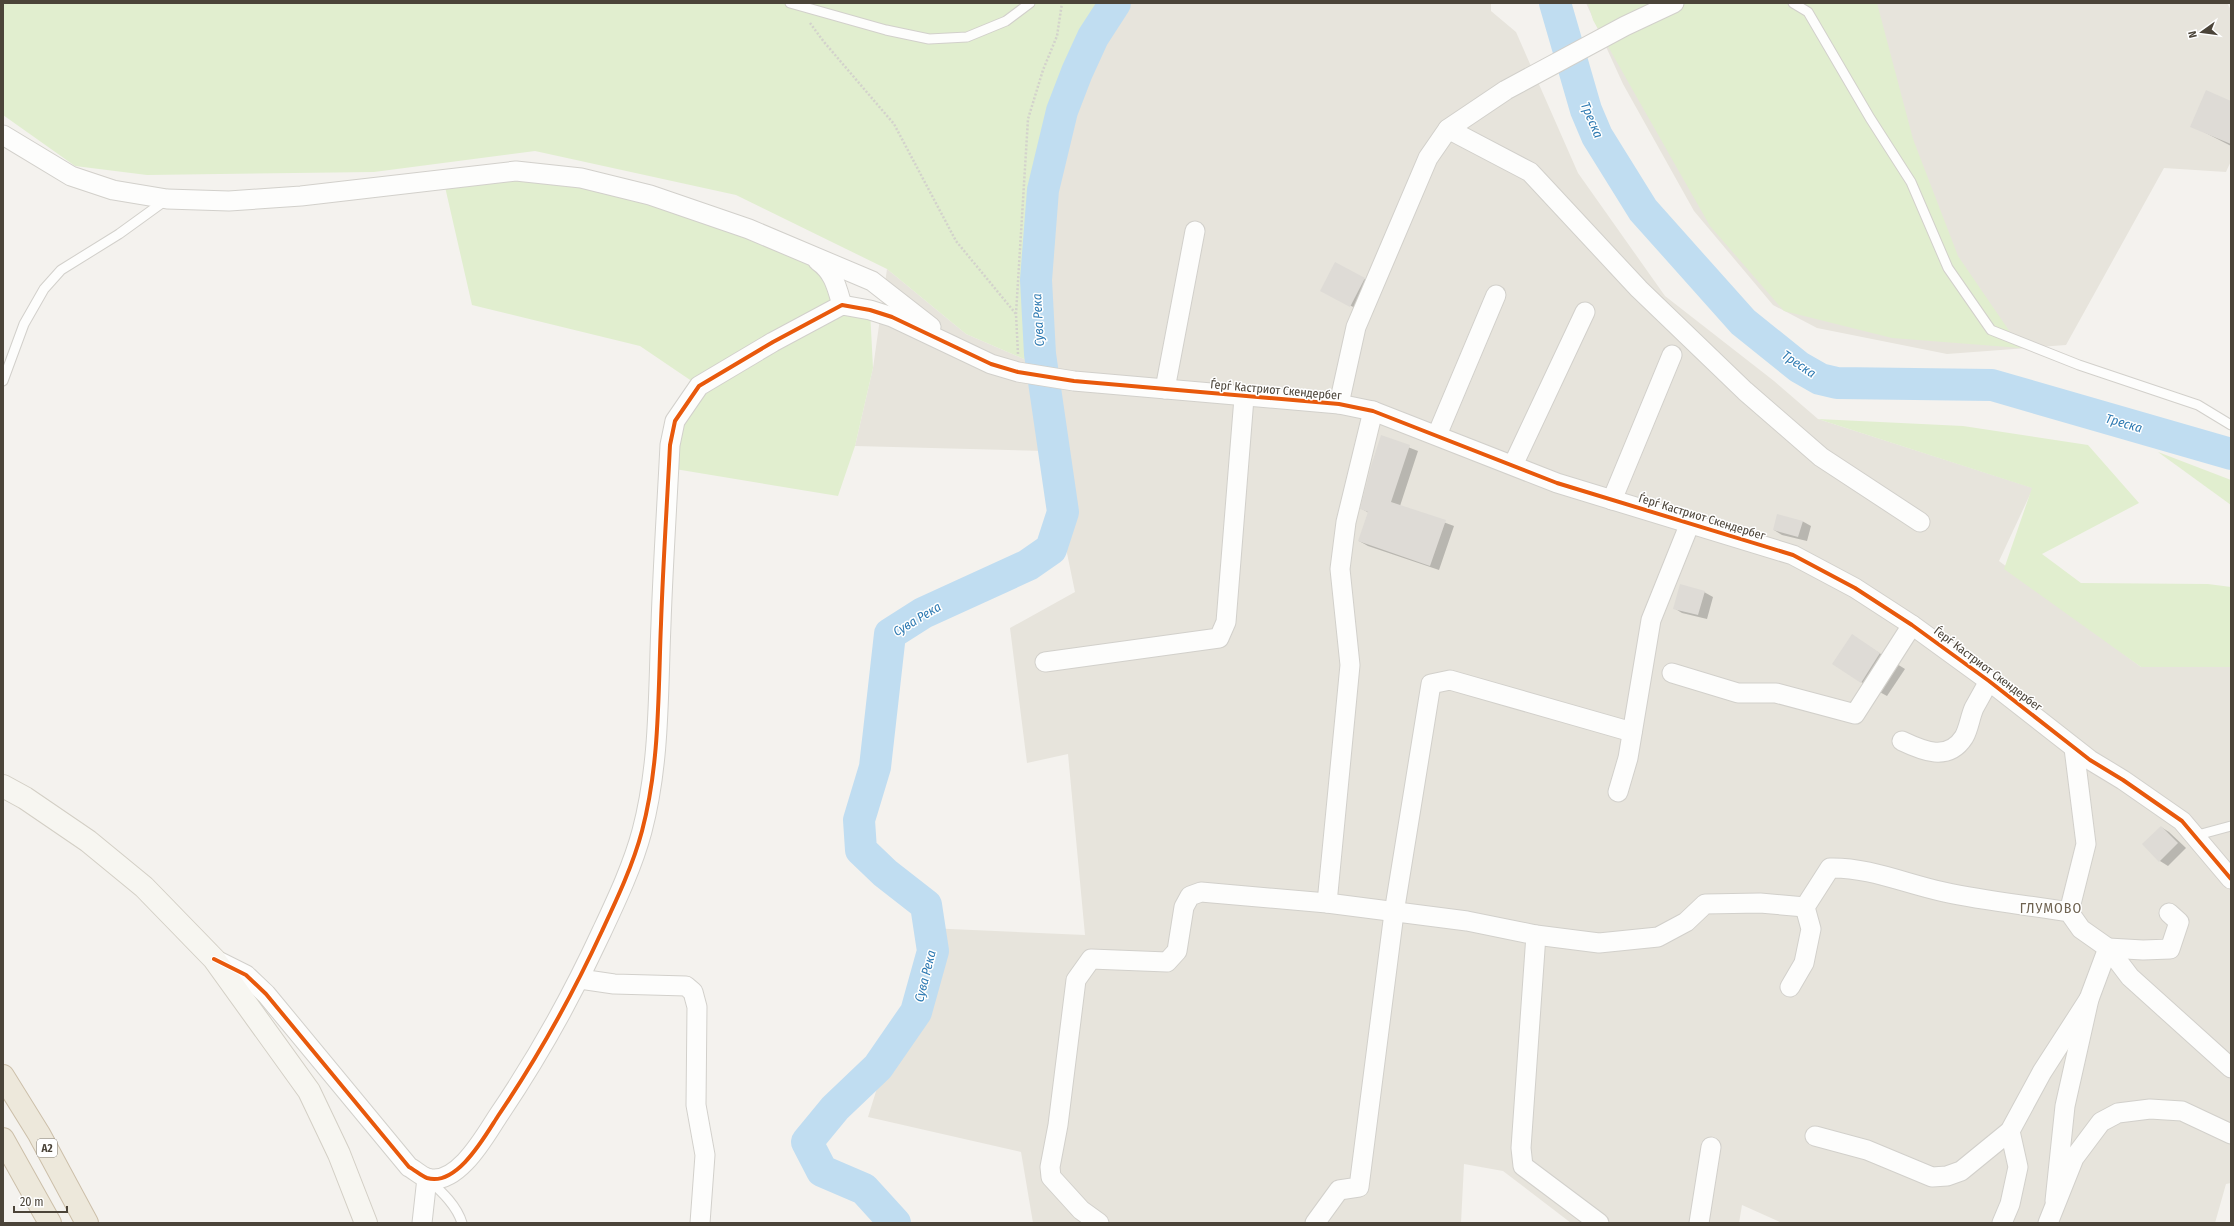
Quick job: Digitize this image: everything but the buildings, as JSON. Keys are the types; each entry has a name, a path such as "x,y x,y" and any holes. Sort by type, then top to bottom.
{"highway":[{"name":"A2","path":"3,1076 39,1134 87,1223"},
{"path":"3,1140 50,1223"}],"main road":[{"path":"3,786 25,798 88,840 144,886 214,959 309,1091 339,1154 366,1223"}],"street":[{"path":"1339,404 1356,327 1428,158 1448,129 1506,90 1665,5"},
{"path":"1448,129 1530,172 1639,289 1745,391 1821,457 1920,522"},
{"path":"3,135 71,176 113,190 167,199 229,201 301,196 516,171 581,178 650,195 749,229 872,281 954,345"},
{"path":"1166,389 1195,231"},
{"path":"812,256 828,267 836,282 842,305"},
{"path":"1437,435 1496,295"},
{"path":"214,959 246,975 266,994 409,1167 427,1178 441,1178 458,1169 474,1151 528,1072 580,979 616,901 642,832 653,774 660,689 661,626 670,445 675,421 699,386 773,342 842,305 878,312 954,345"},
{"path":"1513,465 1585,312"},
{"name":"Ѓерѓ Кастриот Скендербег","path":"954,345 991,364 1018,372 1074,381 1244,398 1339,404 1373,411 1557,483 1793,555 1855,588 1912,625 1989,681 2074,748 2182,822 2231,879"},
{"path":"1612,500 1672,355"},
{"path":"1045,662 1219,638 1226,622 1244,398"},
{"path":"1327,903 1350,666 1340,569 1346,522 1373,411"},
{"path":"1618,792 1628,758 1651,620 1690,523"},
{"path":"1672,673 1738,693 1776,693 1855,714 1912,625"},
{"path":"1316,1223 1339,1190 1359,1187 1394,913 1431,684 1450,680 1632,732"},
{"path":"1902,741 1918,749 1936,754 1947,752 1964,736 1974,708 1989,681"},
{"path":"2069,912 2086,844 2074,748"},
{"path":"1790,987 1804,963 1811,929 1805,907 1830,868 1841,868 1888,877 1944,892 2069,912 2081,929 2108,948 2130,977 2231,1068"},
{"path":"1099,1223 1081,1210 1052,1177 1050,1167 1058,1126 1076,980 1091,959 1167,962 1177,951 1186,901 1190,896 1201,892 1327,903 1394,913 1467,921 1536,935 1599,943 1658,937 1686,922 1705,904 1760,903 1805,907"},
{"path":"2108,948 2143,950 2170,949 2178,922 2169,913"},
{"path":"1536,935 1521,1148 1523,1166 1599,1223"},
{"path":"2055,1201 2065,1106 2089,999 2108,948"},
{"path":"580,979 614,984 686,986 693,992 697,1007 696,1105 705,1155 700,1223"},
{"path":"1815,1136 1867,1150 1932,1177 1947,1176 1961,1171 1976,1161 2010,1131 2042,1072 2089,999"},
{"path":"2048,1223 2055,1201 2074,1158 2101,1122 2118,1113 2150,1109 2182,1111 2231,1134"},
{"path":"2002,1223 2010,1204 2018,1166 2010,1131"},
{"path":"1699,1223 1712,1148"},
{"path":"422,1223 427,1178"}],"lane":[{"path":"794,5 929,39 967,37 1006,21 1030,3"},
{"path":"1793,3 1808,12 1870,118 1911,182 1948,268 1991,330 2079,365 2198,405 2231,425"},
{"path":"3,381 24,324 44,289 61,270 119,234 167,199"},
{"path":"2194,836 2231,826"},
{"path":"427,1178 445,1196 460,1216 462,1223"}],"path":[{"path":"1018,372 1016,314 1028,119 1043,70 1057,36 1062,3"},
{"path":"794,5 894,124 956,241 1016,314"}],"shaded area":[{"path":"1122,3 1491,3 1491,11 1516,32 1578,173 1665,296 1774,381 1818,419 2033,488 1999,561 2141,667 2231,667 2231,1183 2226,1184 2215,1223 1782,1223 1742,1205 1739,1223 1571,1223 1503,1171 1464,1164 1461,1223 1033,1223 1021,1152 868,1117 927,928 1085,935 1068,754 1027,763 1010,628 1075,592 1046,451 855,446 873,368 887,269 966,334 1038,365 1042,283 1059,138 1097,35"},
{"path":"1586,3 2227,3 2231,10 2231,161 2226,172 2164,168 2066,345 1947,354 1817,328 1773,305 1694,211 1623,84"}],"green space":[{"path":"3,3 1122,3 1097,35 1059,138 1042,283 1038,365 966,334 887,269 736,195 535,151 374,172 147,175 75,166 3,115"},
{"path":"1588,3 1877,3 1913,139 1958,256 2021,348 1892,338 1784,311 1710,226 1593,20"},
{"path":"443,178 581,178 812,256 842,305 870,310 873,368 855,446 838,496 669,468 670,445 699,386 640,346 472,305"},
{"path":"1818,419 1963,426 2088,445 2139,503 2042,554 2081,583 2208,584 2231,587 2231,667 2141,667 2004,569 2032,488"},
{"path":"2158,452 2231,480 2231,505"}],"waterway":[{"name":"Сува Река","path":"895,1223 864,1189 822,1171 807,1142 835,1108 878,1067 916,1012 933,951 926,905 885,873 861,850 859,820 875,767 890,634 923,613 1028,565 1051,549 1063,512 1040,354 1036,280 1043,190 1062,111 1077,72 1093,37 1115,3"},
{"name":"Треска","path":"1555,3 1586,110 1597,136 1643,210 1743,322 1799,367 1820,379 1837,383 1992,385 2231,454"}],"cycle path":[{"path":"214,959 246,975 266,994 409,1167 422,1176 438,1179 449,1175 469,1158 486,1135 541,1049 566,1003 591,955 619,894 642,831 648,805 655,754 670,445 675,421 699,386 773,342 842,305 870,310 892,317 991,364 1018,372 1074,381 1339,404 1373,411 1557,483 1793,555 1855,588 1912,625 1989,681 2090,760 2123,780 2182,821 2231,879"}],"district":[{"name":"ГЛУМОВО","path":"2051,908"}]}
